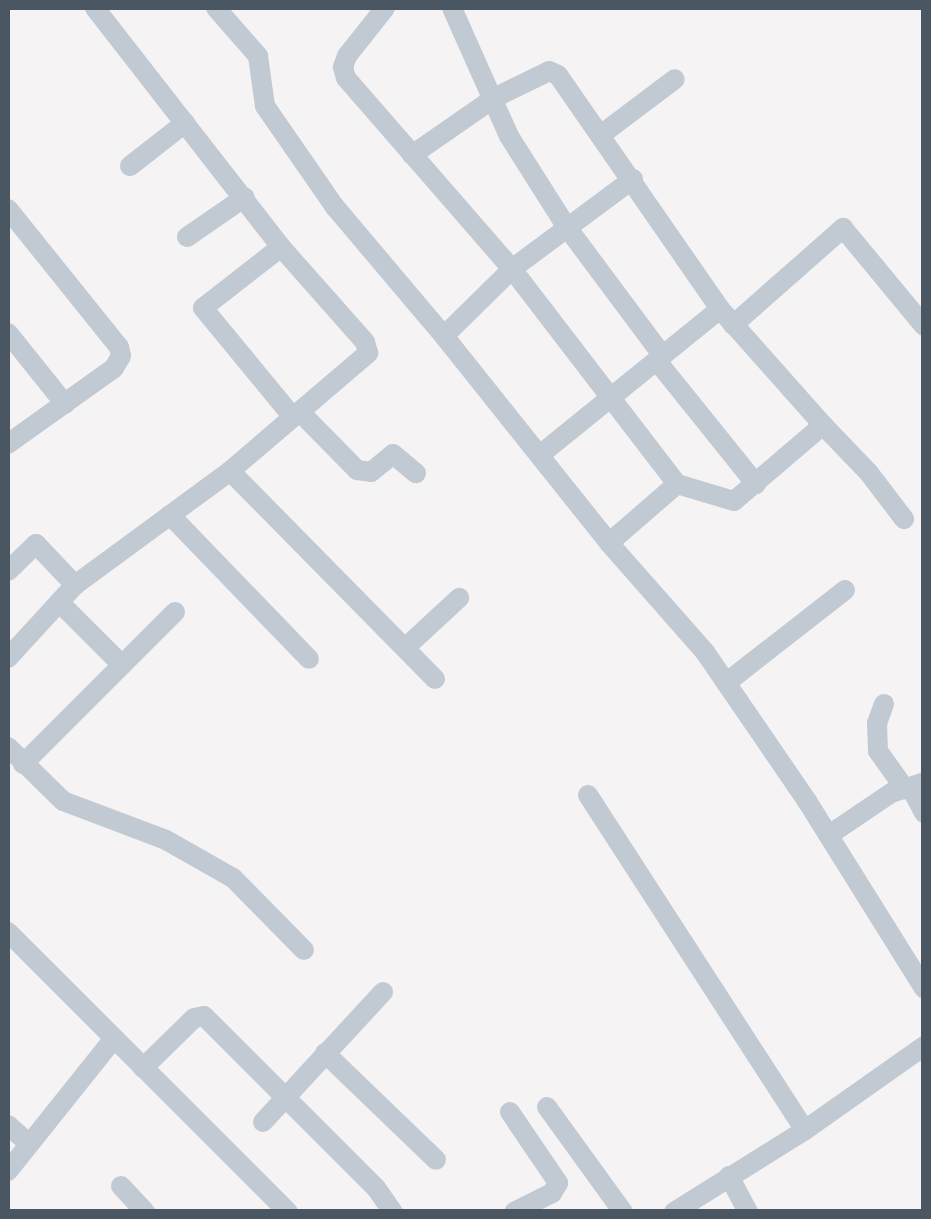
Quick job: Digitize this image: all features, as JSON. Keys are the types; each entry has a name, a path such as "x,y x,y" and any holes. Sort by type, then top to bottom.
{"street":[{"path":"8,658 75,585 230,470 364,359 368,348 281,246 96,8"},
{"path":"216,8 258,56 265,106 335,207 542,454 609,543 705,652 828,835 924,988"},
{"path":"385,8 342,67 346,78 512,269 678,484 725,502 734,501 822,425"},
{"path":"452,8 509,136 566,226 756,484"},
{"path":"412,155 494,98 548,70 566,82 727,317 869,473 904,519"},
{"path":"602,134 675,79"},
{"path":"130,166 185,123"},
{"path":"444,336 512,269 633,179"},
{"path":"187,237 245,197"},
{"path":"8,209 119,347 121,356 114,368 8,444"},
{"path":"542,454 660,358 727,317 843,228 924,326"},
{"path":"281,246 203,308 296,414 357,470 371,472 393,454 416,474"},
{"path":"8,333 65,404"},
{"path":"230,470 434,679"},
{"path":"609,543 678,484"},
{"path":"170,515 309,659"},
{"path":"8,571 36,544 75,585"},
{"path":"726,683 845,590"},
{"path":"404,648 459,598"},
{"path":"60,602 122,665"},
{"path":"23,764 175,612"},
{"path":"884,704 877,723 878,752 913,787 924,813"},
{"path":"8,748 78,809 166,840 222,870 256,897 304,950"},
{"path":"828,835 891,793 913,787"},
{"path":"588,795 805,1130"},
{"path":"8,932 288,1212"},
{"path":"263,1122 383,992"},
{"path":"143,1068 200,1015 212,1022 376,1188 393,1212"},
{"path":"8,1171 114,1038"},
{"path":"674,1212 805,1130 924,1046"},
{"path":"325,1053 436,1160"},
{"path":"546,1108 622,1212"},
{"path":"510,1112 558,1183 552,1192 514,1212"},
{"path":"8,1126 30,1144"},
{"path":"729,1176 748,1212"},
{"path":"121,1186 145,1212"}]}
